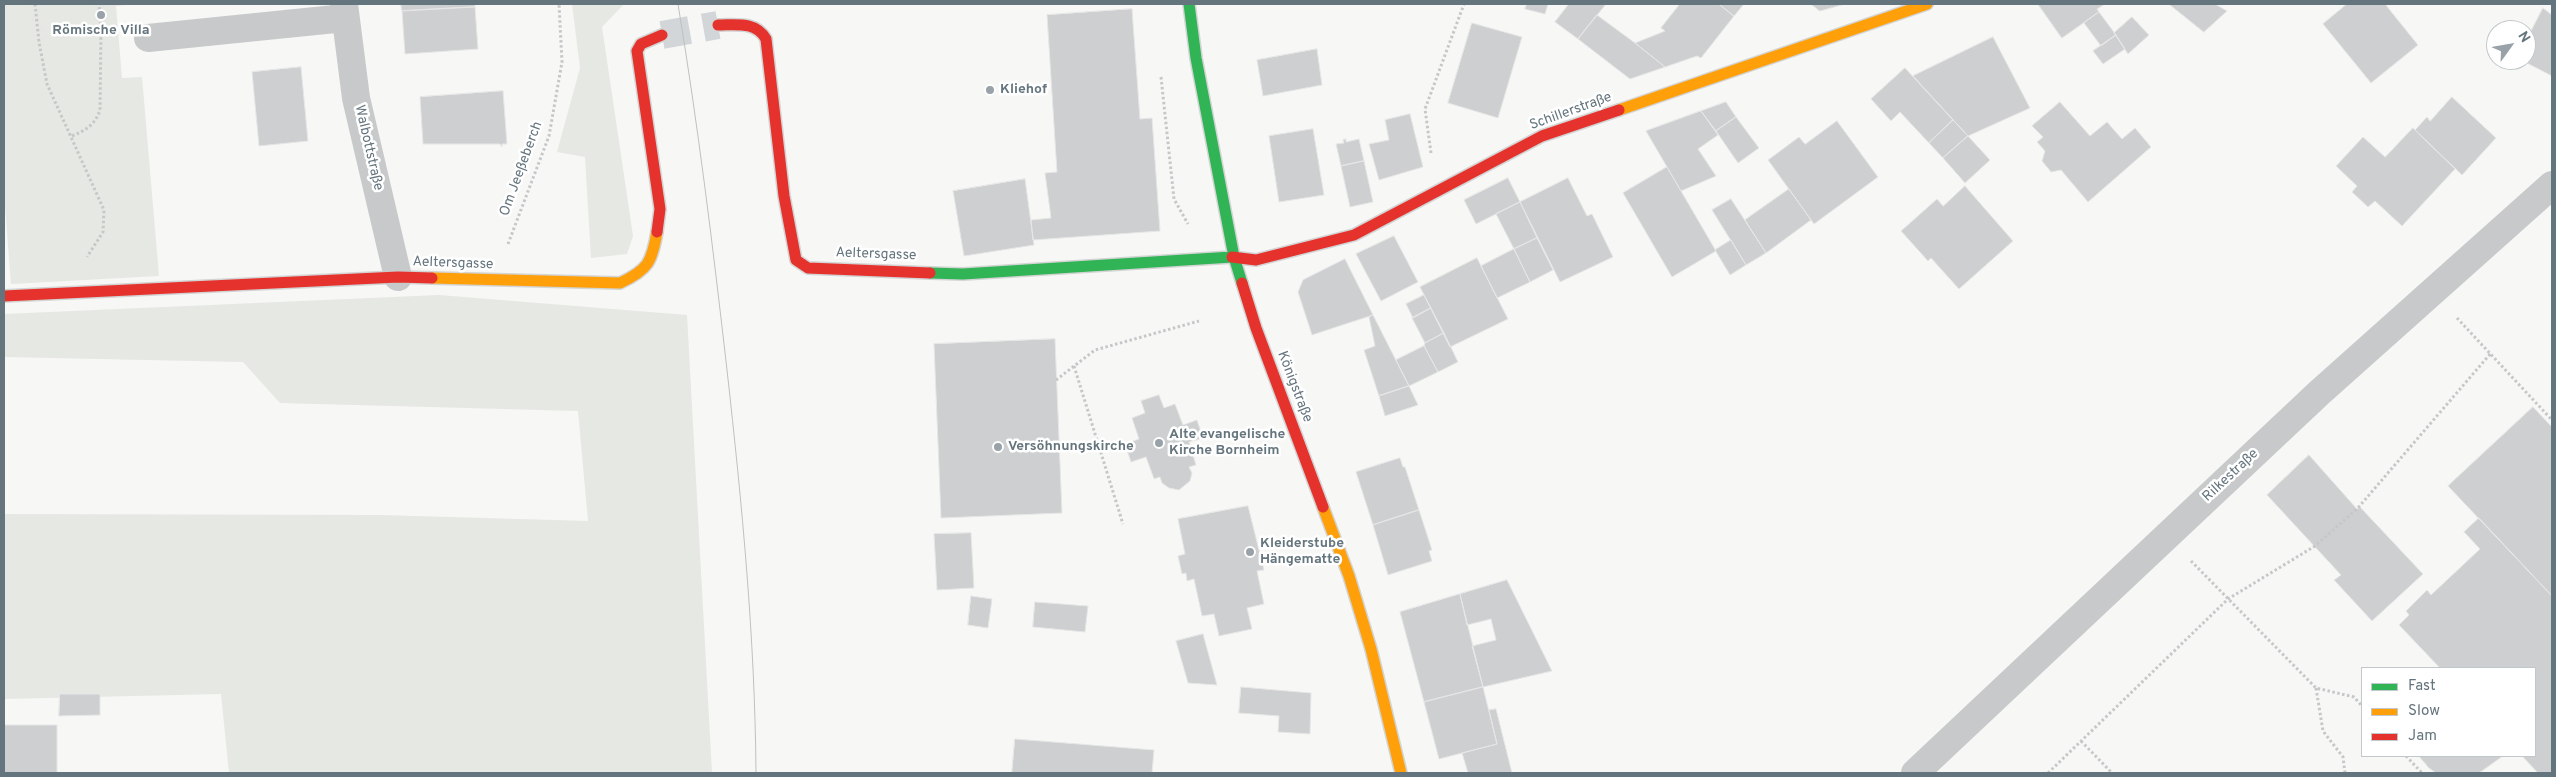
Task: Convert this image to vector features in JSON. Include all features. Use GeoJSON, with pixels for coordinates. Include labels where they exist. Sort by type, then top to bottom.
{"type":"FeatureCollection","features":[{"type":"Feature","properties":{"kind":"street","name":"Königstraße"},"geometry":{"type":"LineString","coordinates":[[1189,4],[1196,58],[1234,257],[1256,328],[1349,576],[1371,648],[1400,773]]}},
{"type":"Feature","properties":{"kind":"street","name":"Schillerstraße"},"geometry":{"type":"LineString","coordinates":[[1234,257],[1256,260],[1354,235],[1542,136],[1927,4]]}},
{"type":"Feature","properties":{"kind":"street","name":"Walbottstraße"},"geometry":{"type":"LineString","coordinates":[[148,38],[345,11],[356,98],[398,277]]}},
{"type":"Feature","properties":{"kind":"street","name":"Aeltersgasse"},"geometry":{"type":"LineString","coordinates":[[718,25],[757,26],[762,30],[766,39],[784,196],[796,260],[808,268],[963,274],[1234,257]]}},
{"type":"Feature","properties":{"kind":"street","name":"Aeltersgasse"},"geometry":{"type":"LineString","coordinates":[[4,296],[398,277],[620,283],[635,276],[649,264],[660,209],[637,51],[641,44],[662,35]]}},
{"type":"Feature","properties":{"kind":"street","name":"Rilkestraße"},"geometry":{"type":"LineString","coordinates":[[1916,773],[2320,393],[2552,185]]}},
{"type":"Feature","properties":{"kind":"path"},"geometry":{"type":"LineString","coordinates":[[35,4],[39,42],[47,84],[63,124],[72,136],[104,210],[103,232],[96,247]]}},
{"type":"Feature","properties":{"kind":"path"},"geometry":{"type":"LineString","coordinates":[[72,136],[89,128],[97,120],[100,110],[101,29],[99,4]]}},
{"type":"Feature","properties":{"kind":"path","name":"Om Jeeßeberch"},"geometry":{"type":"LineString","coordinates":[[497,280],[511,233],[549,136],[562,62],[559,4]]}},
{"type":"Feature","properties":{"kind":"path"},"geometry":{"type":"LineString","coordinates":[[1436,193],[1425,109],[1464,4]]}},
{"type":"Feature","properties":{"kind":"path"},"geometry":{"type":"LineString","coordinates":[[2433,293],[2552,420]]}},
{"type":"Feature","properties":{"kind":"path"},"geometry":{"type":"LineString","coordinates":[[1056,380],[1095,350],[1199,321]]}},
{"type":"Feature","properties":{"kind":"path"},"geometry":{"type":"LineString","coordinates":[[2048,773],[2228,599],[2315,546],[2357,509],[2491,353]]}},
{"type":"Feature","properties":{"kind":"path"},"geometry":{"type":"LineString","coordinates":[[1074,366],[1123,524]]}},
{"type":"Feature","properties":{"kind":"path"},"geometry":{"type":"LineString","coordinates":[[2194,564],[2316,688],[2354,697],[2361,705]]}},
{"type":"Feature","properties":{"kind":"path"},"geometry":{"type":"LineString","coordinates":[[2316,688],[2323,731],[2343,757],[2345,773]]}},
{"type":"Feature","properties":{"kind":"path"},"geometry":{"type":"LineString","coordinates":[[2081,741],[2112,773]]}},
{"type":"Feature","properties":{"kind":"path"},"geometry":{"type":"LineString","coordinates":[[2407,757],[2422,773]]}},
{"type":"Feature","properties":{"kind":"shaded area"},"geometry":{"type":"Polygon","coordinates":[[[4,4],[133,4],[116,6],[122,78],[142,77],[159,276],[11,284],[4,192],[4,4]]]}},
{"type":"Feature","properties":{"kind":"shaded area"},"geometry":{"type":"Polygon","coordinates":[[[572,4],[624,4],[602,27],[633,236],[627,254],[591,258],[585,157],[557,152],[580,68],[572,4]]]}},
{"type":"Feature","properties":{"kind":"shaded area"},"geometry":{"type":"Polygon","coordinates":[[[439,295],[687,315],[712,773],[229,773],[221,694],[4,699],[4,514],[380,515],[588,521],[578,411],[280,403],[243,362],[4,357],[4,314],[439,295]]]}},
{"type":"Feature","properties":{"kind":"building","name":"Römische Villa"},"geometry":{"type":"Polygon","coordinates":[[[32,4],[38,4],[41,31],[98,25],[96,4],[103,4],[106,32],[35,39],[32,4]]]}},
{"type":"Feature","properties":{"kind":"building"},"geometry":{"type":"Polygon","coordinates":[[[32,4],[103,4],[106,32],[35,39],[32,4]]]}},
{"type":"Feature","properties":{"kind":"building"},"geometry":{"type":"Polygon","coordinates":[[[38,4],[96,4],[98,25],[41,31],[38,4]]]}},
{"type":"Feature","properties":{"kind":"building"},"geometry":{"type":"Polygon","coordinates":[[[401,4],[475,4],[475,7],[402,11],[401,4]]]}},
{"type":"Feature","properties":{"kind":"building"},"geometry":{"type":"Polygon","coordinates":[[[1527,4],[1548,4],[1545,14],[1525,9],[1527,4]]]}},
{"type":"Feature","properties":{"kind":"building"},"geometry":{"type":"Polygon","coordinates":[[[1569,4],[1606,4],[1578,39],[1555,22],[1569,4]]]}},
{"type":"Feature","properties":{"kind":"building"},"geometry":{"type":"Polygon","coordinates":[[[1680,4],[1719,4],[1734,16],[1701,58],[1697,56],[1665,67],[1635,43],[1665,31],[1661,28],[1680,4]]]}},
{"type":"Feature","properties":{"kind":"building"},"geometry":{"type":"Polygon","coordinates":[[[1719,4],[1744,4],[1734,16],[1719,4]]]}},
{"type":"Feature","properties":{"kind":"building"},"geometry":{"type":"Polygon","coordinates":[[[1811,4],[1845,4],[1820,11],[1811,4]]]}},
{"type":"Feature","properties":{"kind":"building"},"geometry":{"type":"Polygon","coordinates":[[[2038,4],[2105,4],[2097,9],[2099,12],[2062,38],[2038,4]]]}},
{"type":"Feature","properties":{"kind":"building"},"geometry":{"type":"Polygon","coordinates":[[[2169,4],[2215,4],[2227,11],[2204,32],[2169,4]]]}},
{"type":"Feature","properties":{"kind":"building"},"geometry":{"type":"Polygon","coordinates":[[[2347,4],[2385,4],[2418,45],[2371,83],[2323,24],[2347,4]]]}},
{"type":"Feature","properties":{"kind":"building"},"geometry":{"type":"Polygon","coordinates":[[[475,7],[478,49],[405,54],[402,11],[475,7]]]}},
{"type":"Feature","properties":{"kind":"building"},"geometry":{"type":"Polygon","coordinates":[[[2543,8],[2552,15],[2552,76],[2536,68],[2536,22],[2543,8]]]}},
{"type":"Feature","properties":{"kind":"building"},"geometry":{"type":"Polygon","coordinates":[[[1132,9],[1140,119],[1152,118],[1160,231],[1033,240],[1031,220],[1051,218],[1045,173],[1057,172],[1047,15],[1132,9]]]}},
{"type":"Feature","properties":{"kind":"building"},"geometry":{"type":"Polygon","coordinates":[[[2099,12],[2116,35],[2101,46],[2084,23],[2099,12]]]}},
{"type":"Feature","properties":{"kind":"building"},"geometry":{"type":"Polygon","coordinates":[[[1597,15],[1665,67],[1630,79],[1578,39],[1597,15]]]}},
{"type":"Feature","properties":{"kind":"building"},"geometry":{"type":"Polygon","coordinates":[[[2132,17],[2149,35],[2128,54],[2114,33],[2132,17]]]}},
{"type":"Feature","properties":{"kind":"building"},"geometry":{"type":"Polygon","coordinates":[[[1472,23],[1522,37],[1498,118],[1448,103],[1472,23]]]}},
{"type":"Feature","properties":{"kind":"building"},"geometry":{"type":"Polygon","coordinates":[[[2116,35],[2125,49],[2103,64],[2093,51],[2116,35]]]}},
{"type":"Feature","properties":{"kind":"building"},"geometry":{"type":"Polygon","coordinates":[[[1993,37],[2030,108],[1968,136],[1913,76],[1993,37]]]}},
{"type":"Feature","properties":{"kind":"building"},"geometry":{"type":"Polygon","coordinates":[[[1317,49],[1322,85],[1263,96],[1257,60],[1317,49]]]}},
{"type":"Feature","properties":{"kind":"building"},"geometry":{"type":"Polygon","coordinates":[[[301,67],[308,141],[259,146],[252,72],[301,67]]]}},
{"type":"Feature","properties":{"kind":"building"},"geometry":{"type":"Polygon","coordinates":[[[1905,68],[1953,120],[1929,143],[1900,112],[1891,121],[1871,99],[1905,68]]]}},
{"type":"Feature","properties":{"kind":"building"},"geometry":{"type":"Polygon","coordinates":[[[503,91],[507,144],[502,144],[502,147],[500,144],[423,144],[420,97],[503,91]]]}},
{"type":"Feature","properties":{"kind":"building"},"geometry":{"type":"Polygon","coordinates":[[[2452,97],[2496,138],[2462,175],[2415,130],[2427,117],[2430,121],[2452,97]]]}},
{"type":"Feature","properties":{"kind":"building"},"geometry":{"type":"Polygon","coordinates":[[[1726,102],[1736,117],[1716,131],[1701,111],[1726,102]]]}},
{"type":"Feature","properties":{"kind":"building"},"geometry":{"type":"Polygon","coordinates":[[[2060,102],[2090,136],[2107,122],[2122,139],[2135,128],[2151,147],[2088,202],[2061,170],[2051,172],[2042,161],[2045,151],[2037,142],[2043,137],[2032,126],[2060,102]]]}},
{"type":"Feature","properties":{"kind":"building"},"geometry":{"type":"Polygon","coordinates":[[[1701,111],[1718,135],[1698,149],[1716,176],[1681,191],[1646,131],[1701,111]]]}},
{"type":"Feature","properties":{"kind":"building"},"geometry":{"type":"Polygon","coordinates":[[[1410,114],[1423,167],[1379,180],[1369,144],[1389,140],[1385,120],[1410,114]]]}},
{"type":"Feature","properties":{"kind":"building"},"geometry":{"type":"Polygon","coordinates":[[[1736,117],[1759,148],[1738,163],[1716,131],[1736,117]]]}},
{"type":"Feature","properties":{"kind":"building"},"geometry":{"type":"Polygon","coordinates":[[[1953,120],[1968,136],[1943,158],[1929,143],[1953,120]]]}},
{"type":"Feature","properties":{"kind":"building"},"geometry":{"type":"Polygon","coordinates":[[[1837,121],[1878,177],[1814,224],[1768,160],[1799,137],[1805,144],[1837,121]]]}},
{"type":"Feature","properties":{"kind":"building"},"geometry":{"type":"Polygon","coordinates":[[[2413,128],[2455,169],[2402,226],[2375,201],[2368,207],[2352,192],[2357,186],[2336,166],[2363,137],[2385,157],[2413,128]]]}},
{"type":"Feature","properties":{"kind":"building"},"geometry":{"type":"Polygon","coordinates":[[[1313,129],[1324,195],[1279,202],[1269,136],[1313,129]]]}},
{"type":"Feature","properties":{"kind":"building"},"geometry":{"type":"Polygon","coordinates":[[[1968,136],[1990,160],[1965,183],[1943,158],[1968,136]]]}},
{"type":"Feature","properties":{"kind":"building"},"geometry":{"type":"Polygon","coordinates":[[[1346,139],[1346,142],[1359,139],[1364,161],[1341,166],[1336,144],[1344,143],[1343,140],[1346,139]]]}},
{"type":"Feature","properties":{"kind":"building"},"geometry":{"type":"Polygon","coordinates":[[[1364,161],[1373,202],[1350,207],[1341,166],[1364,161]]]}},
{"type":"Feature","properties":{"kind":"building"},"geometry":{"type":"Polygon","coordinates":[[[1667,167],[1716,251],[1672,277],[1623,193],[1667,167]]]}},
{"type":"Feature","properties":{"kind":"building"},"geometry":{"type":"Polygon","coordinates":[[[1508,178],[1520,202],[1476,224],[1464,200],[1508,178]]]}},
{"type":"Feature","properties":{"kind":"building"},"geometry":{"type":"Polygon","coordinates":[[[1568,178],[1587,216],[1592,214],[1613,257],[1560,282],[1520,202],[1568,178]]]}},
{"type":"Feature","properties":{"kind":"building"},"geometry":{"type":"Polygon","coordinates":[[[1025,179],[1034,245],[964,256],[953,191],[1025,179]]]}},
{"type":"Feature","properties":{"kind":"building"},"geometry":{"type":"Polygon","coordinates":[[[1965,186],[2013,241],[1959,289],[1931,258],[1928,261],[1901,231],[1937,199],[1943,206],[1965,186]]]}},
{"type":"Feature","properties":{"kind":"building"},"geometry":{"type":"Polygon","coordinates":[[[1789,189],[1811,220],[1766,253],[1745,220],[1789,189]]]}},
{"type":"Feature","properties":{"kind":"building"},"geometry":{"type":"Polygon","coordinates":[[[1731,199],[1766,253],[1746,265],[1712,210],[1731,199]]]}},
{"type":"Feature","properties":{"kind":"building"},"geometry":{"type":"Polygon","coordinates":[[[1520,202],[1537,238],[1514,249],[1496,214],[1520,202]]]}},
{"type":"Feature","properties":{"kind":"building"},"geometry":{"type":"Polygon","coordinates":[[[1394,236],[1418,282],[1381,301],[1356,254],[1394,236]]]}},
{"type":"Feature","properties":{"kind":"building"},"geometry":{"type":"Polygon","coordinates":[[[1537,238],[1553,270],[1530,282],[1514,249],[1537,238]]]}},
{"type":"Feature","properties":{"kind":"building"},"geometry":{"type":"Polygon","coordinates":[[[1731,240],[1746,265],[1730,275],[1715,250],[1731,240]]]}},
{"type":"Feature","properties":{"kind":"building"},"geometry":{"type":"Polygon","coordinates":[[[1514,249],[1530,282],[1497,298],[1481,266],[1514,249]]]}},
{"type":"Feature","properties":{"kind":"building"},"geometry":{"type":"Polygon","coordinates":[[[1477,258],[1508,319],[1450,347],[1420,287],[1477,258]]]}},
{"type":"Feature","properties":{"kind":"building"},"geometry":{"type":"Polygon","coordinates":[[[1345,259],[1373,315],[1312,335],[1298,292],[1303,280],[1345,259]]]}},
{"type":"Feature","properties":{"kind":"building"},"geometry":{"type":"Polygon","coordinates":[[[1424,295],[1431,308],[1413,318],[1406,304],[1424,295]]]}},
{"type":"Feature","properties":{"kind":"building"},"geometry":{"type":"Polygon","coordinates":[[[1431,308],[1444,333],[1425,343],[1412,318],[1431,308]]]}},
{"type":"Feature","properties":{"kind":"building"},"geometry":{"type":"Polygon","coordinates":[[[1373,315],[1409,386],[1379,396],[1364,350],[1375,346],[1369,317],[1373,315]]]}},
{"type":"Feature","properties":{"kind":"building"},"geometry":{"type":"Polygon","coordinates":[[[1444,333],[1458,362],[1438,372],[1424,346],[1425,343],[1444,333]]]}},
{"type":"Feature","properties":{"kind":"building","name":"Versöhnungskirche"},"geometry":{"type":"Polygon","coordinates":[[[1055,339],[1062,513],[941,518],[934,344],[1055,339]]]}},
{"type":"Feature","properties":{"kind":"building"},"geometry":{"type":"Polygon","coordinates":[[[1424,346],[1438,372],[1409,386],[1396,360],[1424,346]]]}},
{"type":"Feature","properties":{"kind":"building"},"geometry":{"type":"Polygon","coordinates":[[[1409,386],[1418,405],[1385,416],[1379,396],[1409,386]]]}},
{"type":"Feature","properties":{"kind":"building","name":"Alte evangelische Kirche Bornheim"},"geometry":{"type":"Polygon","coordinates":[[[1159,395],[1164,408],[1175,404],[1183,425],[1197,420],[1203,438],[1189,442],[1196,465],[1189,467],[1192,473],[1190,481],[1179,490],[1169,488],[1162,483],[1160,477],[1154,479],[1146,457],[1131,462],[1125,444],[1139,439],[1132,418],[1145,413],[1141,401],[1159,395]]]}},
{"type":"Feature","properties":{"kind":"building"},"geometry":{"type":"Polygon","coordinates":[[[2533,407],[2552,427],[2552,596],[2448,486],[2533,407]]]}},
{"type":"Feature","properties":{"kind":"building"},"geometry":{"type":"Polygon","coordinates":[[[2309,455],[2357,509],[2360,507],[2423,574],[2372,621],[2334,580],[2341,575],[2267,495],[2309,455]]]}},
{"type":"Feature","properties":{"kind":"building"},"geometry":{"type":"Polygon","coordinates":[[[1400,458],[1403,467],[1405,467],[1419,510],[1373,525],[1356,472],[1400,458]]]}},
{"type":"Feature","properties":{"kind":"building"},"geometry":{"type":"Polygon","coordinates":[[[1248,506],[1264,570],[1257,571],[1264,604],[1247,608],[1252,629],[1219,636],[1214,614],[1202,616],[1194,579],[1187,581],[1186,573],[1182,574],[1178,556],[1185,554],[1178,519],[1248,506]]]}},
{"type":"Feature","properties":{"kind":"building"},"geometry":{"type":"Polygon","coordinates":[[[1419,510],[1432,550],[1429,551],[1432,561],[1388,575],[1373,525],[1419,510]]]}},
{"type":"Feature","properties":{"kind":"building"},"geometry":{"type":"Polygon","coordinates":[[[2479,518],[2552,596],[2552,773],[2538,773],[2523,757],[2536,757],[2536,667],[2439,667],[2399,625],[2409,615],[2406,611],[2427,590],[2431,595],[2480,549],[2464,532],[2479,518]]]}},
{"type":"Feature","properties":{"kind":"building"},"geometry":{"type":"Polygon","coordinates":[[[971,533],[974,588],[937,590],[934,534],[971,533]]]}},
{"type":"Feature","properties":{"kind":"building"},"geometry":{"type":"Polygon","coordinates":[[[1507,580],[1552,671],[1483,687],[1472,646],[1496,640],[1491,619],[1467,625],[1460,594],[1507,580]]]}},
{"type":"Feature","properties":{"kind":"building"},"geometry":{"type":"Polygon","coordinates":[[[1460,594],[1483,687],[1424,702],[1400,612],[1460,594]]]}},
{"type":"Feature","properties":{"kind":"building"},"geometry":{"type":"Polygon","coordinates":[[[971,596],[992,599],[988,628],[968,625],[971,596]]]}},
{"type":"Feature","properties":{"kind":"building"},"geometry":{"type":"Polygon","coordinates":[[[1035,602],[1088,606],[1085,632],[1033,627],[1035,602]]]}},
{"type":"Feature","properties":{"kind":"building"},"geometry":{"type":"Polygon","coordinates":[[[1203,634],[1217,685],[1188,683],[1176,641],[1203,634]]]}},
{"type":"Feature","properties":{"kind":"building"},"geometry":{"type":"Polygon","coordinates":[[[1241,687],[1311,693],[1310,734],[1278,732],[1279,716],[1239,713],[1241,687]]]}},
{"type":"Feature","properties":{"kind":"building"},"geometry":{"type":"Polygon","coordinates":[[[1483,687],[1497,744],[1439,759],[1424,702],[1483,687]]]}},
{"type":"Feature","properties":{"kind":"building"},"geometry":{"type":"Polygon","coordinates":[[[60,694],[100,694],[100,715],[59,716],[60,694]]]}},
{"type":"Feature","properties":{"kind":"building"},"geometry":{"type":"Polygon","coordinates":[[[1496,709],[1512,773],[1468,773],[1462,753],[1497,744],[1489,710],[1496,709]]]}},
{"type":"Feature","properties":{"kind":"building"},"geometry":{"type":"Polygon","coordinates":[[[4,725],[57,725],[57,773],[4,773],[4,725]]]}},
{"type":"Feature","properties":{"kind":"building"},"geometry":{"type":"Polygon","coordinates":[[[1015,739],[1154,750],[1152,773],[1012,773],[1015,739]]]}},
{"type":"Feature","properties":{"kind":"building"},"geometry":{"type":"Polygon","coordinates":[[[2420,757],[2502,757],[2479,773],[2436,773],[2420,757]]]}},
{"type":"Feature","properties":{"kind":"tunnel"},"geometry":{"type":"LineString","coordinates":[[662,35],[718,25]]}},
{"type":"Feature","properties":{"kind":"tram line"},"geometry":{"type":"LineString","coordinates":[[678,4],[711,232],[738,471],[750,621],[756,773]]}},
{"type":"Feature","properties":{"kind":"traffic: fast"},"geometry":{"type":"LineString","coordinates":[[1189,4],[1196,58],[1234,257],[1242,283]]}},
{"type":"Feature","properties":{"kind":"traffic: fast"},"geometry":{"type":"LineString","coordinates":[[930,273],[963,274],[1232,257]]}},
{"type":"Feature","properties":{"kind":"traffic: slow"},"geometry":{"type":"LineString","coordinates":[[1619,110],[1927,4]]}},
{"type":"Feature","properties":{"kind":"traffic: slow"},"geometry":{"type":"LineString","coordinates":[[432,278],[620,283],[637,274],[647,264],[653,251],[657,232]]}},
{"type":"Feature","properties":{"kind":"traffic: slow"},"geometry":{"type":"LineString","coordinates":[[1323,507],[1349,576],[1371,649],[1401,773]]}},
{"type":"Feature","properties":{"kind":"traffic: jam"},"geometry":{"type":"LineString","coordinates":[[718,25],[745,25],[757,29],[766,39],[784,196],[796,260],[808,268],[930,273]]}},
{"type":"Feature","properties":{"kind":"traffic: jam"},"geometry":{"type":"LineString","coordinates":[[657,232],[660,209],[637,51],[641,44],[662,35]]}},
{"type":"Feature","properties":{"kind":"traffic: jam"},"geometry":{"type":"LineString","coordinates":[[1232,257],[1256,260],[1354,235],[1542,136],[1619,110]]}},
{"type":"Feature","properties":{"kind":"traffic: jam"},"geometry":{"type":"LineString","coordinates":[[4,296],[398,277],[432,278]]}},
{"type":"Feature","properties":{"kind":"traffic: jam"},"geometry":{"type":"LineString","coordinates":[[1242,283],[1256,328],[1323,507]]}},
{"type":"Feature","properties":{"kind":"place","name":"Römische Villa"},"geometry":{"type":"Point","coordinates":[101,15]}},
{"type":"Feature","properties":{"kind":"place","name":"Kliehof"},"geometry":{"type":"Point","coordinates":[990,90]}},
{"type":"Feature","properties":{"kind":"place","name":"Alte evangelische Kirche Bornheim"},"geometry":{"type":"Point","coordinates":[1159,443]}},
{"type":"Feature","properties":{"kind":"place","name":"Versöhnungskirche"},"geometry":{"type":"Point","coordinates":[998,447]}},
{"type":"Feature","properties":{"kind":"place","name":"Kleiderstube Hängematte"},"geometry":{"type":"Point","coordinates":[1250,552]}}]}
